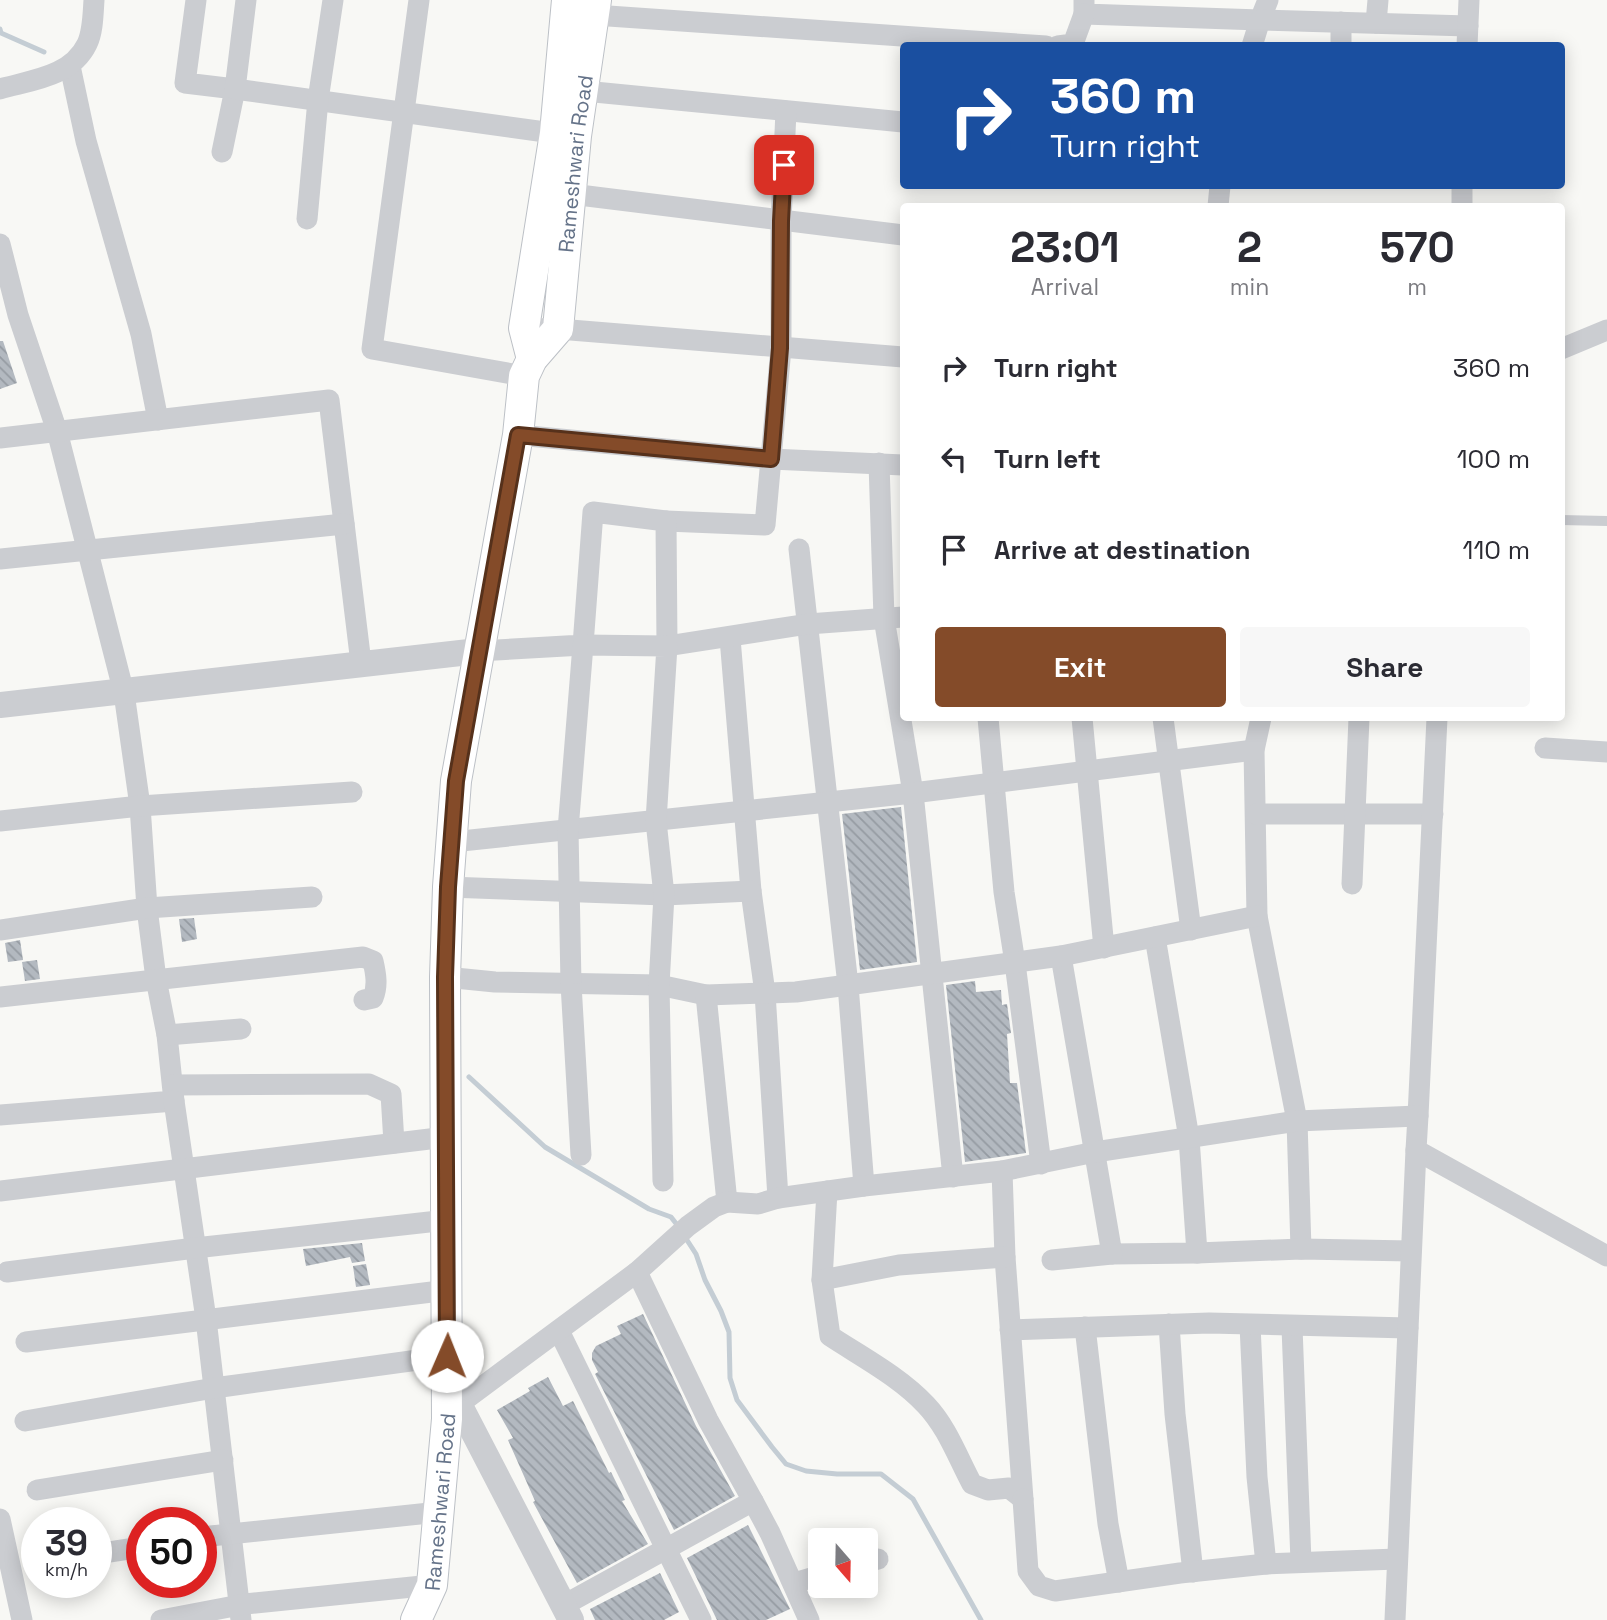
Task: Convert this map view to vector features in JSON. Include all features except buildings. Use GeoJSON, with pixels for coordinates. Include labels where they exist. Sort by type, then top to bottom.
{"type":"FeatureCollection","features":[{"type":"Feature","properties":{"kind":"main road"},"geometry":{"type":"LineString","coordinates":[[528,368],[524,328],[566,134],[567,0]]}},
{"type":"Feature","properties":{"kind":"main road","name":"Rameshwari Road"},"geometry":{"type":"LineString","coordinates":[[558,329],[571,194],[566,134],[584,91],[595,8]]}},
{"type":"Feature","properties":{"kind":"main road"},"geometry":{"type":"LineString","coordinates":[[528,368],[558,329]]}},
{"type":"Feature","properties":{"kind":"main road","name":"Rameshwari Road"},"geometry":{"type":"LineString","coordinates":[[416,1620],[432,1585],[447,1419],[453,1399],[447,1356],[445,977],[456,781],[528,368]]}},
{"type":"Feature","properties":{"kind":"street"},"geometry":{"type":"LineString","coordinates":[[0,89],[57,73],[71,66],[87,44],[94,0]]}},
{"type":"Feature","properties":{"kind":"street"},"geometry":{"type":"LineString","coordinates":[[196,0],[185,83],[566,134]]}},
{"type":"Feature","properties":{"kind":"street"},"geometry":{"type":"LineString","coordinates":[[222,152],[235,89],[246,0]]}},
{"type":"Feature","properties":{"kind":"street"},"geometry":{"type":"LineString","coordinates":[[307,219],[318,100],[333,0]]}},
{"type":"Feature","properties":{"kind":"street"},"geometry":{"type":"LineString","coordinates":[[419,0],[372,349],[528,368]]}},
{"type":"Feature","properties":{"kind":"street"},"geometry":{"type":"LineString","coordinates":[[1376,23],[1378,0]]}},
{"type":"Feature","properties":{"kind":"street"},"geometry":{"type":"LineString","coordinates":[[1074,42],[1084,7],[1264,10],[1341,22],[1376,23],[1468,36],[1469,0]]}},
{"type":"Feature","properties":{"kind":"street"},"geometry":{"type":"LineString","coordinates":[[595,8],[999,42]]}},
{"type":"Feature","properties":{"kind":"street"},"geometry":{"type":"LineString","coordinates":[[1253,42],[1264,10]]}},
{"type":"Feature","properties":{"kind":"street"},"geometry":{"type":"LineString","coordinates":[[1341,22],[1341,42]]}},
{"type":"Feature","properties":{"kind":"street"},"geometry":{"type":"LineString","coordinates":[[71,66],[86,141],[141,334],[159,420]]}},
{"type":"Feature","properties":{"kind":"street"},"geometry":{"type":"LineString","coordinates":[[584,91],[900,122]]}},
{"type":"Feature","properties":{"kind":"street"},"geometry":{"type":"LineString","coordinates":[[581,1154],[571,984],[568,830],[593,512],[666,521],[765,525],[780,348],[786,111]]}},
{"type":"Feature","properties":{"kind":"street"},"geometry":{"type":"LineString","coordinates":[[571,194],[900,235]]}},
{"type":"Feature","properties":{"kind":"street"},"geometry":{"type":"LineString","coordinates":[[0,244],[18,315],[57,432],[124,692],[140,806],[147,908],[206,1319],[240,1612]]}},
{"type":"Feature","properties":{"kind":"street"},"geometry":{"type":"LineString","coordinates":[[524,328],[900,357]]}},
{"type":"Feature","properties":{"kind":"street"},"geometry":{"type":"LineString","coordinates":[[1565,347],[1607,330]]}},
{"type":"Feature","properties":{"kind":"street"},"geometry":{"type":"LineString","coordinates":[[0,438],[329,400],[361,663]]}},
{"type":"Feature","properties":{"kind":"street"},"geometry":{"type":"LineString","coordinates":[[518,435],[771,459],[900,466]]}},
{"type":"Feature","properties":{"kind":"street"},"geometry":{"type":"LineString","coordinates":[[879,463],[900,679]]}},
{"type":"Feature","properties":{"kind":"street"},"geometry":{"type":"LineString","coordinates":[[663,1181],[659,985],[664,895],[656,821],[667,646],[666,521]]}},
{"type":"Feature","properties":{"kind":"street"},"geometry":{"type":"LineString","coordinates":[[0,558],[344,524]]}},
{"type":"Feature","properties":{"kind":"street"},"geometry":{"type":"LineString","coordinates":[[799,549],[848,985],[864,1185]]}},
{"type":"Feature","properties":{"kind":"street"},"geometry":{"type":"LineString","coordinates":[[0,705],[478,651],[583,645],[667,646],[808,624],[893,617]]}},
{"type":"Feature","properties":{"kind":"street"},"geometry":{"type":"LineString","coordinates":[[730,638],[751,891],[765,993],[778,1198]]}},
{"type":"Feature","properties":{"kind":"street"},"geometry":{"type":"LineString","coordinates":[[905,721],[953,1177]]}},
{"type":"Feature","properties":{"kind":"street"},"geometry":{"type":"LineString","coordinates":[[988,721],[1004,892],[1041,1164]]}},
{"type":"Feature","properties":{"kind":"street"},"geometry":{"type":"LineString","coordinates":[[1082,721],[1104,948]]}},
{"type":"Feature","properties":{"kind":"street"},"geometry":{"type":"LineString","coordinates":[[1163,721],[1191,930]]}},
{"type":"Feature","properties":{"kind":"street"},"geometry":{"type":"LineString","coordinates":[[1260,721],[1254,750],[1257,916],[1297,1121],[1301,1249]]}},
{"type":"Feature","properties":{"kind":"street"},"geometry":{"type":"LineString","coordinates":[[1352,884],[1359,721]]}},
{"type":"Feature","properties":{"kind":"street"},"geometry":{"type":"LineString","coordinates":[[1395,1620],[1437,721]]}},
{"type":"Feature","properties":{"kind":"street"},"geometry":{"type":"LineString","coordinates":[[1545,748],[1607,752]]}},
{"type":"Feature","properties":{"kind":"street"},"geometry":{"type":"LineString","coordinates":[[452,842],[827,803],[1254,750]]}},
{"type":"Feature","properties":{"kind":"street"},"geometry":{"type":"LineString","coordinates":[[0,821],[140,806],[352,792]]}},
{"type":"Feature","properties":{"kind":"street"},"geometry":{"type":"LineString","coordinates":[[1256,814],[1433,814]]}},
{"type":"Feature","properties":{"kind":"street"},"geometry":{"type":"LineString","coordinates":[[448,887],[664,895],[751,891]]}},
{"type":"Feature","properties":{"kind":"street"},"geometry":{"type":"LineString","coordinates":[[0,930],[147,908],[312,897]]}},
{"type":"Feature","properties":{"kind":"street"},"geometry":{"type":"LineString","coordinates":[[445,977],[495,982],[659,985],[706,995],[796,992],[1061,956],[1257,916]]}},
{"type":"Feature","properties":{"kind":"street"},"geometry":{"type":"LineString","coordinates":[[1155,937],[1189,1138],[1197,1253]]}},
{"type":"Feature","properties":{"kind":"street"},"geometry":{"type":"LineString","coordinates":[[1061,956],[1112,1254]]}},
{"type":"Feature","properties":{"kind":"street"},"geometry":{"type":"LineString","coordinates":[[0,997],[363,957],[373,961],[376,983],[373,998],[365,1000]]}},
{"type":"Feature","properties":{"kind":"street"},"geometry":{"type":"LineString","coordinates":[[706,995],[727,1202]]}},
{"type":"Feature","properties":{"kind":"street"},"geometry":{"type":"LineString","coordinates":[[167,1035],[241,1029]]}},
{"type":"Feature","properties":{"kind":"street"},"geometry":{"type":"LineString","coordinates":[[0,1115],[173,1093],[369,1084],[391,1094],[394,1143]]}},
{"type":"Feature","properties":{"kind":"street"},"geometry":{"type":"LineString","coordinates":[[753,1501],[666,1548],[567,1614],[453,1399],[559,1331],[637,1272],[714,1207],[727,1202],[758,1204],[778,1198],[864,1185],[1002,1171],[1095,1152],[1297,1121],[1418,1116]]}},
{"type":"Feature","properties":{"kind":"street"},"geometry":{"type":"LineString","coordinates":[[0,1191],[446,1137]]}},
{"type":"Feature","properties":{"kind":"street"},"geometry":{"type":"LineString","coordinates":[[1416,1150],[1607,1256]]}},
{"type":"Feature","properties":{"kind":"street"},"geometry":{"type":"LineString","coordinates":[[1002,1171],[1005,1257],[1028,1571],[1039,1586],[1055,1591],[1266,1564],[1397,1559]]}},
{"type":"Feature","properties":{"kind":"street"},"geometry":{"type":"LineString","coordinates":[[827,1191],[822,1280],[830,1336],[898,1381],[927,1406],[950,1441],[972,1485],[988,1490],[1009,1488],[1023,1499]]}},
{"type":"Feature","properties":{"kind":"street"},"geometry":{"type":"LineString","coordinates":[[7,1272],[447,1220]]}},
{"type":"Feature","properties":{"kind":"street"},"geometry":{"type":"LineString","coordinates":[[1052,1260],[1112,1254],[1301,1249],[1411,1251]]}},
{"type":"Feature","properties":{"kind":"street"},"geometry":{"type":"LineString","coordinates":[[822,1280],[899,1265],[1005,1257]]}},
{"type":"Feature","properties":{"kind":"street"},"geometry":{"type":"LineString","coordinates":[[637,1272],[708,1420],[794,1583],[809,1620]]}},
{"type":"Feature","properties":{"kind":"street"},"geometry":{"type":"LineString","coordinates":[[26,1342],[448,1290]]}},
{"type":"Feature","properties":{"kind":"street"},"geometry":{"type":"LineString","coordinates":[[1010,1330],[1209,1323],[1408,1328]]}},
{"type":"Feature","properties":{"kind":"street"},"geometry":{"type":"LineString","coordinates":[[1169,1324],[1175,1414],[1194,1572]]}},
{"type":"Feature","properties":{"kind":"street"},"geometry":{"type":"LineString","coordinates":[[1250,1325],[1257,1477],[1266,1564]]}},
{"type":"Feature","properties":{"kind":"street"},"geometry":{"type":"LineString","coordinates":[[1085,1327],[1108,1524],[1119,1582]]}},
{"type":"Feature","properties":{"kind":"street"},"geometry":{"type":"LineString","coordinates":[[1292,1327],[1301,1562]]}},
{"type":"Feature","properties":{"kind":"street"},"geometry":{"type":"LineString","coordinates":[[559,1331],[701,1620]]}},
{"type":"Feature","properties":{"kind":"street"},"geometry":{"type":"LineString","coordinates":[[25,1422],[214,1388],[447,1356]]}},
{"type":"Feature","properties":{"kind":"street"},"geometry":{"type":"LineString","coordinates":[[37,1490],[223,1460]]}},
{"type":"Feature","properties":{"kind":"street"},"geometry":{"type":"LineString","coordinates":[[217,1534],[439,1513]]}},
{"type":"Feature","properties":{"kind":"street"},"geometry":{"type":"LineString","coordinates":[[0,1519],[22,1620]]}},
{"type":"Feature","properties":{"kind":"street"},"geometry":{"type":"LineString","coordinates":[[794,1583],[808,1579]]}},
{"type":"Feature","properties":{"kind":"street"},"geometry":{"type":"LineString","coordinates":[[161,1620],[240,1612],[432,1585]]}},
{"type":"Feature","properties":{"kind":"lane"},"geometry":{"type":"LineString","coordinates":[[1565,520],[1607,521]]}},
{"type":"Feature","properties":{"kind":"waterway"},"geometry":{"type":"LineString","coordinates":[[0,29],[1,33],[44,52]]}},
{"type":"Feature","properties":{"kind":"waterway"},"geometry":{"type":"LineString","coordinates":[[469,1077],[545,1147],[649,1209],[671,1217],[678,1226]]}},
{"type":"Feature","properties":{"kind":"waterway"},"geometry":{"type":"LineString","coordinates":[[685,1237],[696,1254],[729,1332],[730,1378],[737,1400],[772,1447],[786,1464],[806,1471],[881,1474],[913,1499],[981,1620]]}},
{"type":"Feature","properties":{"kind":"route"},"geometry":{"type":"LineString","coordinates":[[447,1356],[445,977],[456,781],[518,435],[771,459],[780,348],[784,165]]}}]}
